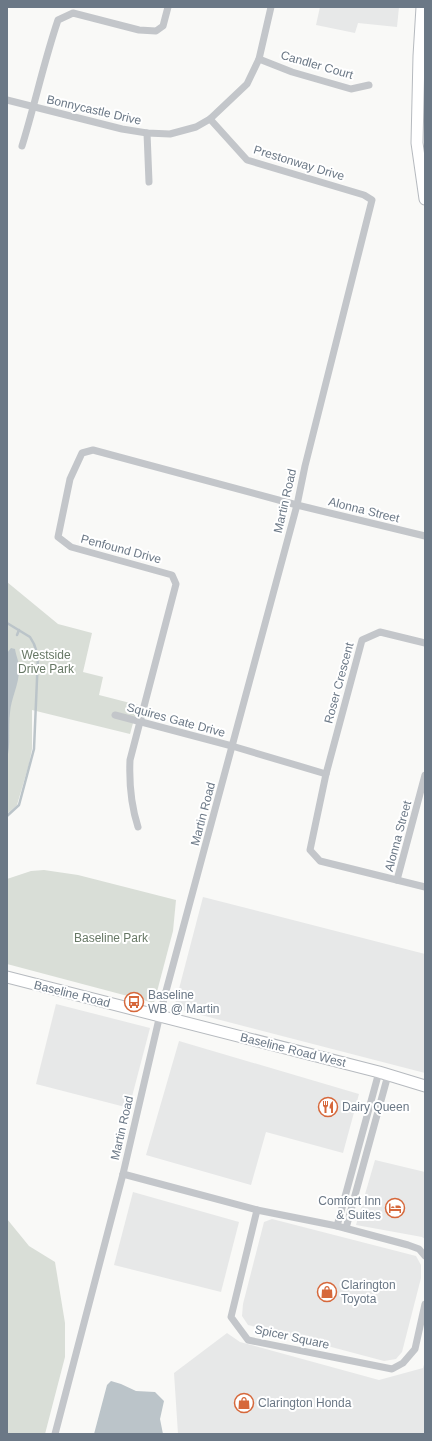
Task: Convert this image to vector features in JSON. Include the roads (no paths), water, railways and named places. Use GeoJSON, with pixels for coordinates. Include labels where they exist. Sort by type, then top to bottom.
{"type":"FeatureCollection","features":[{"type":"Feature","properties":{"kind":"street"},"geometry":{"type":"LineString","coordinates":[[22,146],[34,107],[51,40],[58,20],[73,13],[139,30],[156,31],[163,26],[168,7]]}},
{"type":"Feature","properties":{"kind":"street","name":"Bonnycastle Drive"},"geometry":{"type":"LineString","coordinates":[[7,100],[122,129],[147,133],[170,134],[196,127],[210,119],[247,84],[259,59],[271,7]]}},
{"type":"Feature","properties":{"kind":"street"},"geometry":{"type":"LineString","coordinates":[[422,7],[417,143],[425,199]]}},
{"type":"Feature","properties":{"kind":"street","name":"Candler Court"},"geometry":{"type":"LineString","coordinates":[[259,59],[292,72],[351,89],[369,84]]}},
{"type":"Feature","properties":{"kind":"street","name":"Prestonway Drive"},"geometry":{"type":"LineString","coordinates":[[210,119],[247,160],[364,194],[372,200]]}},
{"type":"Feature","properties":{"kind":"street"},"geometry":{"type":"LineString","coordinates":[[147,133],[149,182]]}},
{"type":"Feature","properties":{"kind":"street","name":"Martin Road"},"geometry":{"type":"LineString","coordinates":[[54,1434],[123,1174],[160,1016],[297,504],[372,200]]}},
{"type":"Feature","properties":{"kind":"street","name":"Penfound Drive"},"geometry":{"type":"LineString","coordinates":[[139,722],[176,584],[172,575],[71,547],[58,537],[70,479],[82,453],[93,450],[297,504]]}},
{"type":"Feature","properties":{"kind":"street","name":"Alonna Street"},"geometry":{"type":"LineString","coordinates":[[297,504],[425,536]]}},
{"type":"Feature","properties":{"kind":"street","name":"Roser Crescent"},"geometry":{"type":"LineString","coordinates":[[425,643],[380,632],[362,640],[326,774],[310,850],[320,861],[425,887]]}},
{"type":"Feature","properties":{"kind":"street","name":"Squires Gate Drive"},"geometry":{"type":"LineString","coordinates":[[115,715],[232,746]]}},
{"type":"Feature","properties":{"kind":"street"},"geometry":{"type":"LineString","coordinates":[[138,827],[133,809],[129,781],[130,760],[139,722]]}},
{"type":"Feature","properties":{"kind":"street"},"geometry":{"type":"LineString","coordinates":[[232,746],[326,774]]}},
{"type":"Feature","properties":{"kind":"street","name":"Alonna Street"},"geometry":{"type":"LineString","coordinates":[[397,880],[425,775]]}},
{"type":"Feature","properties":{"kind":"street","name":"Baseline Road"},"geometry":{"type":"LineString","coordinates":[[7,977],[160,1016]]}},
{"type":"Feature","properties":{"kind":"street","name":"Baseline Road West"},"geometry":{"type":"LineString","coordinates":[[160,1016],[384,1073],[425,1086]]}},
{"type":"Feature","properties":{"kind":"street"},"geometry":{"type":"LineString","coordinates":[[337,1226],[384,1073]]}},
{"type":"Feature","properties":{"kind":"street"},"geometry":{"type":"LineString","coordinates":[[346,1228],[384,1073]]}},
{"type":"Feature","properties":{"kind":"street"},"geometry":{"type":"LineString","coordinates":[[123,1174],[257,1210],[346,1228],[408,1244],[419,1249],[425,1256]]}},
{"type":"Feature","properties":{"kind":"street","name":"Spicer Square"},"geometry":{"type":"LineString","coordinates":[[257,1210],[231,1317],[248,1340],[392,1369],[403,1363],[415,1349],[425,1304]]}},
{"type":"Feature","properties":{"kind":"waterway"},"geometry":{"type":"LineString","coordinates":[[7,623],[30,637],[38,656],[34,749],[19,805],[7,816]]}},
{"type":"Feature","properties":{"kind":"waterway"},"geometry":{"type":"LineString","coordinates":[[17,635],[19,630]]}},
{"type":"Feature","properties":{"kind":"place","name":"Baseline WB @ Martin"},"geometry":{"type":"Point","coordinates":[134,1002]}},
{"type":"Feature","properties":{"kind":"place","name":"Dairy Queen"},"geometry":{"type":"Point","coordinates":[328,1107]}},
{"type":"Feature","properties":{"kind":"place","name":"Comfort Inn & Suites"},"geometry":{"type":"Point","coordinates":[395,1208]}},
{"type":"Feature","properties":{"kind":"place","name":"Clarington Toyota"},"geometry":{"type":"Point","coordinates":[327,1292]}},
{"type":"Feature","properties":{"kind":"place","name":"Clarington Honda"},"geometry":{"type":"Point","coordinates":[244,1403]}},
{"type":"Feature","properties":{"kind":"park label","name":"Westside Drive Park"},"geometry":{"type":"Point","coordinates":[46,662]}},
{"type":"Feature","properties":{"kind":"park label","name":"Baseline Park"},"geometry":{"type":"Point","coordinates":[111,938]}}]}
